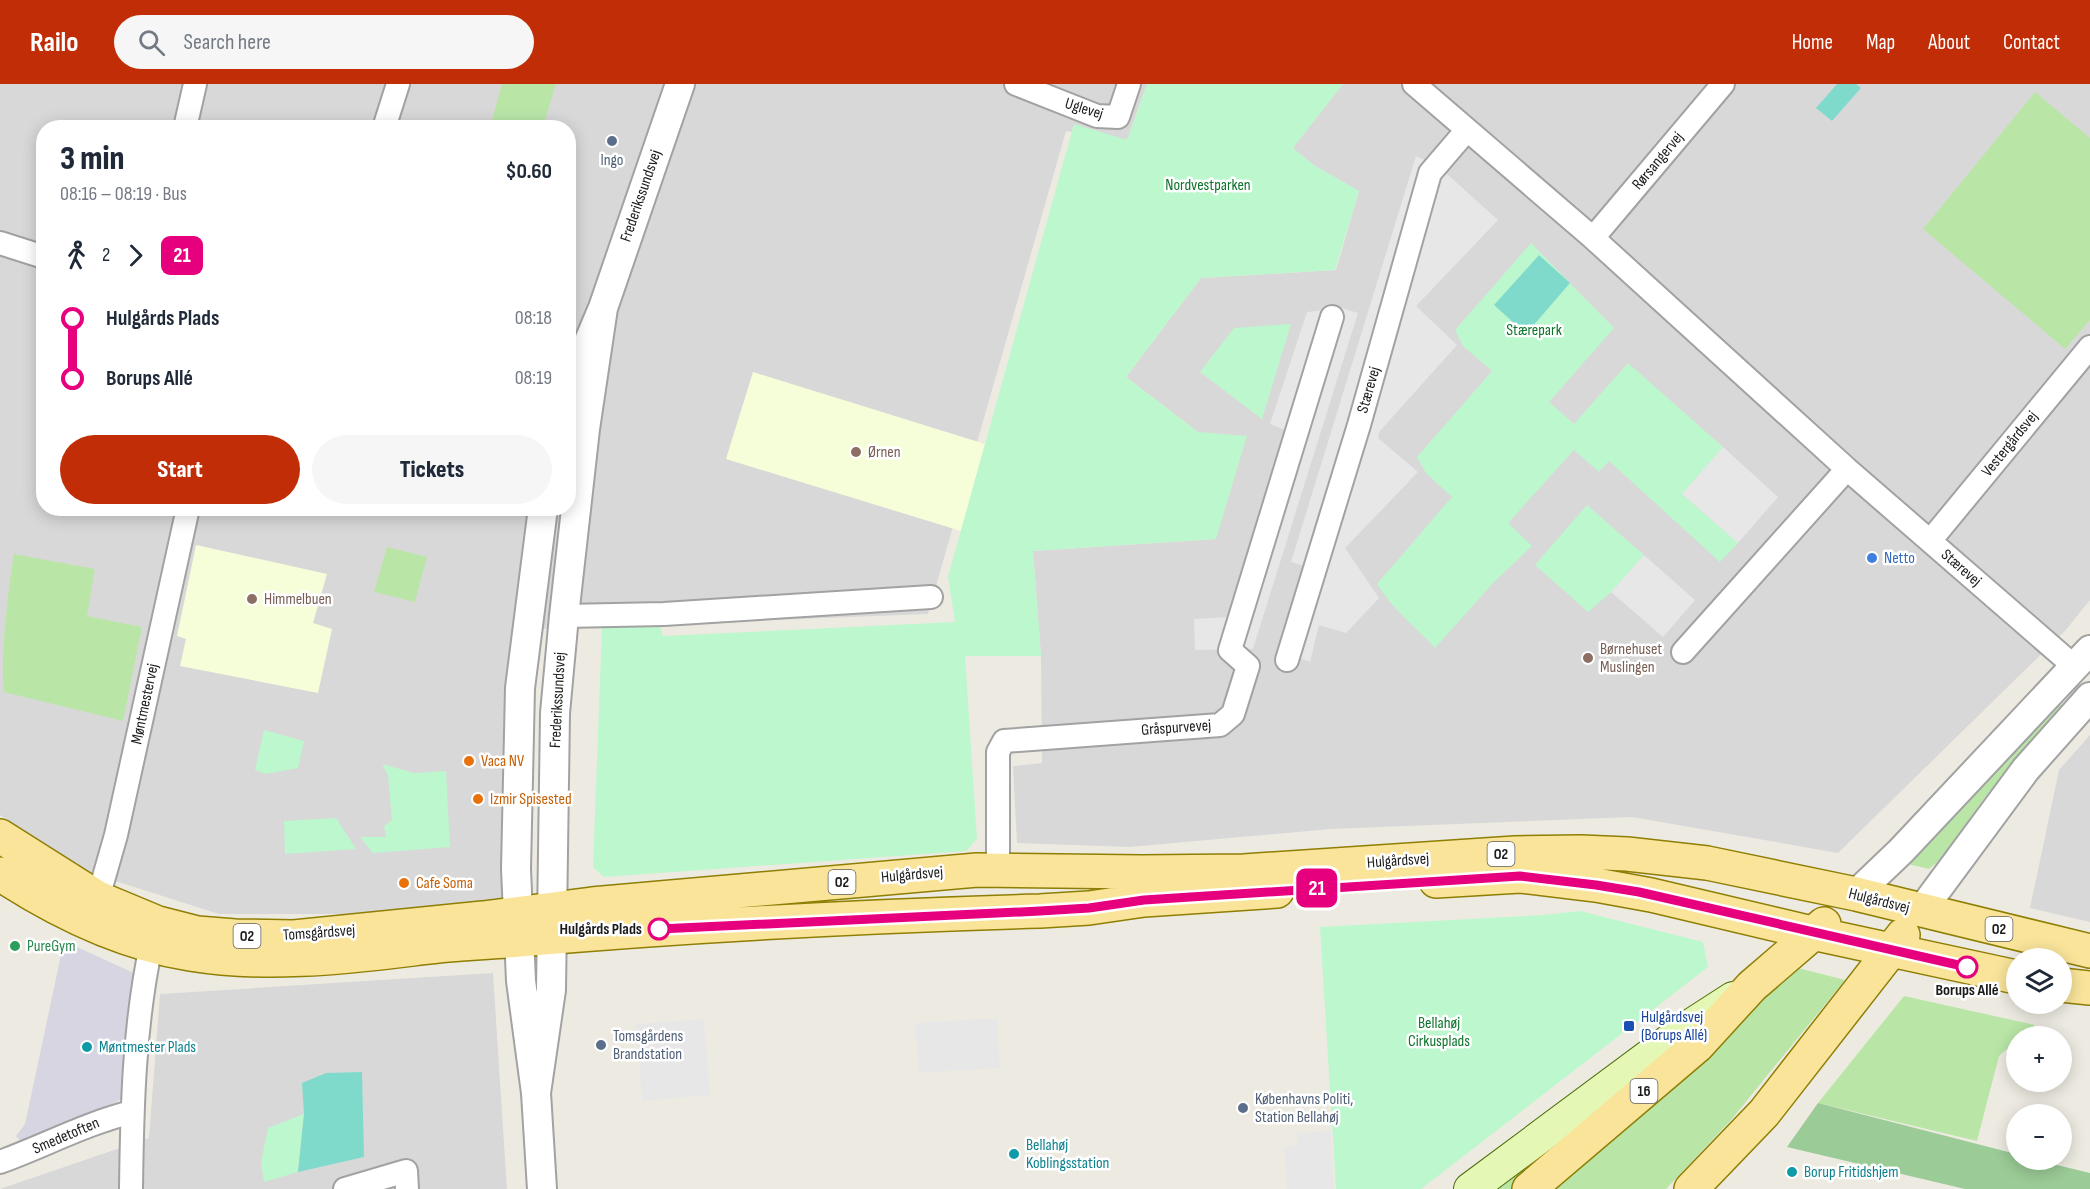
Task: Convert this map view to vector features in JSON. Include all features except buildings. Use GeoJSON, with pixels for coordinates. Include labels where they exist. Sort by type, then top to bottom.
{"type":"FeatureCollection","features":[{"type":"Feature","properties":{"kind":"main road","name":"Tomsgårdsvej"},"geometry":{"type":"LineString","coordinates":[[0,836],[98,898],[158,923],[197,933],[294,937],[536,922]]}},
{"type":"Feature","properties":{"kind":"main road","name":"Hulgårdsvej"},"geometry":{"type":"LineString","coordinates":[[536,922],[600,903],[976,870],[1245,871],[1515,853],[1627,854],[1707,863],[1848,902],[1906,930],[2006,973]]}},
{"type":"Feature","properties":{"kind":"main road"},"geometry":{"type":"LineString","coordinates":[[1562,880],[1620,872],[1684,879],[1810,907],[1848,902]]}},
{"type":"Feature","properties":{"kind":"main road","name":"Tomsgårdsvej"},"geometry":{"type":"LineString","coordinates":[[0,874],[22,889],[100,928],[151,946],[191,954],[232,958],[293,959],[374,955],[536,922]]}},
{"type":"Feature","properties":{"kind":"main road","name":"Hulgårdsvej"},"geometry":{"type":"LineString","coordinates":[[536,922],[709,926],[1050,911],[1144,900],[1520,876],[1562,880],[1645,894],[1812,933],[1906,930],[2090,951]]}},
{"type":"Feature","properties":{"kind":"main road","name":"16"},"geometry":{"type":"LineString","coordinates":[[1529,1189],[1697,1046],[1752,986],[1848,902]]}},
{"type":"Feature","properties":{"kind":"main road"},"geometry":{"type":"LineString","coordinates":[[1691,1189],[1764,1113],[1906,930],[2006,952]]}},
{"type":"Feature","properties":{"kind":"main road"},"geometry":{"type":"LineString","coordinates":[[2072,965],[2090,968]]}},
{"type":"Feature","properties":{"kind":"main road"},"geometry":{"type":"LineString","coordinates":[[1470,1189],[1685,1029],[1752,986]]}},
{"type":"Feature","properties":{"kind":"main road"},"geometry":{"type":"LineString","coordinates":[[2072,986],[2090,988]]}},
{"type":"Feature","properties":{"kind":"main road"},"geometry":{"type":"LineString","coordinates":[[1706,1189],[1742,1136]]}},
{"type":"Feature","properties":{"kind":"street"},"geometry":{"type":"LineString","coordinates":[[187,120],[195,84]]}},
{"type":"Feature","properties":{"kind":"street"},"geometry":{"type":"LineString","coordinates":[[387,120],[398,84]]}},
{"type":"Feature","properties":{"kind":"street","name":"Frederikssundsvej"},"geometry":{"type":"LineString","coordinates":[[576,373],[603,308],[680,84]]}},
{"type":"Feature","properties":{"kind":"street","name":"Uglevej"},"geometry":{"type":"LineString","coordinates":[[1016,84],[1097,116],[1118,117],[1129,84]]}},
{"type":"Feature","properties":{"kind":"street","name":"Stærevej"},"geometry":{"type":"LineString","coordinates":[[1414,84],[1593,238],[1847,469],[1930,541],[2082,658]]}},
{"type":"Feature","properties":{"kind":"street","name":"Rørsangervej"},"geometry":{"type":"LineString","coordinates":[[1593,238],[1723,84]]}},
{"type":"Feature","properties":{"kind":"street","name":"Stærevej"},"geometry":{"type":"LineString","coordinates":[[1287,660],[1359,425],[1430,173],[1466,131]]}},
{"type":"Feature","properties":{"kind":"street"},"geometry":{"type":"LineString","coordinates":[[0,243],[36,254]]}},
{"type":"Feature","properties":{"kind":"street","name":"Frederikssundsvej"},"geometry":{"type":"LineString","coordinates":[[577,427],[603,308]]}},
{"type":"Feature","properties":{"kind":"street","name":"Gråspurvevej"},"geometry":{"type":"LineString","coordinates":[[998,870],[998,752],[1004,741],[1220,725],[1233,714],[1248,666],[1230,650],[1332,317]]}},
{"type":"Feature","properties":{"kind":"street","name":"Vestergårdsvej"},"geometry":{"type":"LineString","coordinates":[[1930,541],[2090,347]]}},
{"type":"Feature","properties":{"kind":"street"},"geometry":{"type":"LineString","coordinates":[[1683,652],[1847,469]]}},
{"type":"Feature","properties":{"kind":"street","name":"Møntmestervej"},"geometry":{"type":"LineString","coordinates":[[98,898],[116,835],[186,516]]}},
{"type":"Feature","properties":{"kind":"street","name":"Frederikssundsvej"},"geometry":{"type":"LineString","coordinates":[[542,516],[524,640],[518,727],[536,922],[551,990],[537,1093],[542,1189]]}},
{"type":"Feature","properties":{"kind":"street","name":"Frederikssundsvej"},"geometry":{"type":"LineString","coordinates":[[536,922],[571,516]]}},
{"type":"Feature","properties":{"kind":"street"},"geometry":{"type":"LineString","coordinates":[[564,616],[664,614],[931,597]]}},
{"type":"Feature","properties":{"kind":"street"},"geometry":{"type":"LineString","coordinates":[[1848,902],[1910,842],[2082,658]]}},
{"type":"Feature","properties":{"kind":"street"},"geometry":{"type":"LineString","coordinates":[[1906,930],[2026,769],[2090,697]]}},
{"type":"Feature","properties":{"kind":"street"},"geometry":{"type":"LineString","coordinates":[[131,1189],[132,1112],[144,976],[151,946]]}},
{"type":"Feature","properties":{"kind":"street","name":"Smedetoften"},"geometry":{"type":"LineString","coordinates":[[0,1162],[45,1146],[105,1119],[132,1112]]}},
{"type":"Feature","properties":{"kind":"street"},"geometry":{"type":"LineString","coordinates":[[345,1189],[406,1171],[407,1189]]}},
{"type":"Feature","properties":{"kind":"shaded area"},"geometry":{"type":"Polygon","coordinates":[[[0,84],[1147,84],[1127,140],[1066,131],[928,614],[512,630],[501,900],[345,914],[219,914],[87,872],[0,815],[0,84]]]}},
{"type":"Feature","properties":{"kind":"shaded area"},"geometry":{"type":"Polygon","coordinates":[[[1343,84],[2090,84],[2090,600],[2065,631],[1838,853],[1632,817],[1331,829],[1129,847],[1017,843],[1013,766],[1042,763],[1041,656],[1033,551],[1216,539],[1198,432],[1126,377],[1201,278],[1336,270],[1359,191],[1315,166],[1292,148],[1343,84]]]}},
{"type":"Feature","properties":{"kind":"shaded area"},"geometry":{"type":"Polygon","coordinates":[[[1837,84],[1856,84],[1861,88],[1832,121],[1816,108],[1837,84]]]}},
{"type":"Feature","properties":{"kind":"shaded area"},"geometry":{"type":"Polygon","coordinates":[[[1416,156],[1438,166],[1498,220],[1416,306],[1457,345],[1380,431],[1378,438],[1418,472],[1345,548],[1379,598],[1346,633],[1319,625],[1310,662],[1278,650],[1305,566],[1291,562],[1416,156]]]}},
{"type":"Feature","properties":{"kind":"shaded area"},"geometry":{"type":"Polygon","coordinates":[[[1539,255],[1570,283],[1526,334],[1494,305],[1539,255]]]}},
{"type":"Feature","properties":{"kind":"shaded area"},"geometry":{"type":"Polygon","coordinates":[[[1342,308],[1358,313],[1253,649],[1195,650],[1194,619],[1228,617],[1285,430],[1270,424],[1307,312],[1342,308]]]}},
{"type":"Feature","properties":{"kind":"shaded area","name":"Ørnen"},"geometry":{"type":"Polygon","coordinates":[[[753,372],[985,444],[961,531],[726,459],[753,372]]]}},
{"type":"Feature","properties":{"kind":"shaded area"},"geometry":{"type":"Polygon","coordinates":[[[1723,447],[1778,497],[1738,543],[1682,494],[1723,447]]]}},
{"type":"Feature","properties":{"kind":"shaded area","name":"Himmelbuen"},"geometry":{"type":"Polygon","coordinates":[[[196,545],[327,574],[313,623],[332,629],[318,693],[180,666],[186,639],[177,636],[196,545]]]}},
{"type":"Feature","properties":{"kind":"shaded area"},"geometry":{"type":"Polygon","coordinates":[[[1644,555],[1695,600],[1663,637],[1611,592],[1644,555]]]}},
{"type":"Feature","properties":{"kind":"shaded area"},"geometry":{"type":"Polygon","coordinates":[[[2090,735],[2090,922],[2030,908],[2059,770],[2090,735]]]}},
{"type":"Feature","properties":{"kind":"shaded area","name":"Møntmester Plads"},"geometry":{"type":"Polygon","coordinates":[[[64,941],[136,974],[124,1098],[24,1146],[16,1136],[25,1124],[64,941]]]}},
{"type":"Feature","properties":{"kind":"shaded area"},"geometry":{"type":"Polygon","coordinates":[[[493,973],[507,1189],[0,1189],[149,1138],[160,994],[493,973]]]}},
{"type":"Feature","properties":{"kind":"shaded area"},"geometry":{"type":"Polygon","coordinates":[[[997,1018],[1000,1068],[919,1073],[915,1023],[997,1018]]]}},
{"type":"Feature","properties":{"kind":"shaded area"},"geometry":{"type":"Polygon","coordinates":[[[704,1019],[710,1095],[642,1101],[636,1024],[704,1019]]]}},
{"type":"Feature","properties":{"kind":"shaded area"},"geometry":{"type":"Polygon","coordinates":[[[362,1072],[364,1157],[298,1172],[304,1114],[302,1083],[326,1073],[362,1072]]]}},
{"type":"Feature","properties":{"kind":"shaded area"},"geometry":{"type":"Polygon","coordinates":[[[1331,1131],[1334,1189],[1287,1189],[1284,1148],[1297,1145],[1297,1133],[1331,1131]]]}},
{"type":"Feature","properties":{"kind":"green space"},"geometry":{"type":"Polygon","coordinates":[[[502,84],[556,84],[545,120],[492,120],[502,84]]]}},
{"type":"Feature","properties":{"kind":"green space","name":"Nordvestparken"},"geometry":{"type":"Polygon","coordinates":[[[1147,84],[1343,84],[1293,148],[1315,166],[1359,191],[1335,270],[1201,278],[1126,377],[1198,432],[1247,436],[1216,539],[1033,551],[1041,656],[965,656],[977,839],[966,851],[604,877],[593,867],[602,626],[659,623],[663,636],[955,622],[948,577],[1074,124],[1127,140],[1147,84]]]}},
{"type":"Feature","properties":{"kind":"green space"},"geometry":{"type":"Polygon","coordinates":[[[2035,92],[2090,138],[2090,320],[2065,349],[1923,229],[2035,92]]]}},
{"type":"Feature","properties":{"kind":"green space","name":"Stærepark"},"geometry":{"type":"Polygon","coordinates":[[[1531,243],[1614,328],[1549,402],[1574,424],[1628,363],[1723,447],[1682,494],[1738,543],[1720,562],[1609,461],[1599,472],[1574,450],[1508,523],[1532,546],[1493,583],[1435,648],[1397,609],[1377,584],[1452,497],[1426,473],[1417,457],[1492,371],[1463,346],[1455,330],[1531,243]]]}},
{"type":"Feature","properties":{"kind":"green space"},"geometry":{"type":"Polygon","coordinates":[[[1291,324],[1262,419],[1200,372],[1234,328],[1291,324]]]}},
{"type":"Feature","properties":{"kind":"green space"},"geometry":{"type":"Polygon","coordinates":[[[1587,505],[1644,555],[1611,592],[1588,612],[1535,565],[1587,505]]]}},
{"type":"Feature","properties":{"kind":"green space"},"geometry":{"type":"Polygon","coordinates":[[[387,547],[427,557],[415,602],[374,592],[387,547]]]}},
{"type":"Feature","properties":{"kind":"green space"},"geometry":{"type":"Polygon","coordinates":[[[14,554],[95,569],[87,616],[142,627],[123,721],[4,692],[4,644],[14,554]]]}},
{"type":"Feature","properties":{"kind":"green space"},"geometry":{"type":"Polygon","coordinates":[[[2059,703],[2062,707],[1985,797],[1942,858],[1929,869],[1908,864],[2059,703]]]}},
{"type":"Feature","properties":{"kind":"green space"},"geometry":{"type":"Polygon","coordinates":[[[264,730],[304,741],[298,768],[265,774],[255,770],[264,730]]]}},
{"type":"Feature","properties":{"kind":"green space"},"geometry":{"type":"Polygon","coordinates":[[[382,764],[414,773],[446,771],[450,847],[373,853],[360,837],[386,837],[384,826],[392,820],[388,775],[382,764]]]}},
{"type":"Feature","properties":{"kind":"green space"},"geometry":{"type":"Polygon","coordinates":[[[336,818],[356,849],[285,854],[284,821],[336,818]]]}},
{"type":"Feature","properties":{"kind":"green space","name":"Bellahøj Cirkusplads"},"geometry":{"type":"Polygon","coordinates":[[[1580,911],[1703,942],[1708,967],[1421,1189],[1336,1189],[1320,927],[1580,911]]]}},
{"type":"Feature","properties":{"kind":"green space"},"geometry":{"type":"Polygon","coordinates":[[[1798,968],[1845,980],[1731,1120],[1666,1189],[1489,1189],[1591,1110],[1723,1036],[1798,968]]]}},
{"type":"Feature","properties":{"kind":"green space"},"geometry":{"type":"Polygon","coordinates":[[[1904,996],[2035,1025],[2006,1026],[2006,1050],[1999,1056],[1977,1141],[1818,1103],[1904,996]]]}},
{"type":"Feature","properties":{"kind":"green space"},"geometry":{"type":"Polygon","coordinates":[[[1818,1103],[2006,1151],[2006,1170],[2072,1169],[2090,1173],[2090,1189],[1965,1189],[1787,1147],[1818,1103]]]}},
{"type":"Feature","properties":{"kind":"green space"},"geometry":{"type":"Polygon","coordinates":[[[304,1114],[298,1172],[264,1182],[261,1162],[268,1128],[304,1114]]]}},
{"type":"Feature","properties":{"kind":"bus line","name":"21"},"geometry":{"type":"LineString","coordinates":[[659,929],[1089,908],[1144,900],[1520,876],[1639,892],[1967,967]]}},
{"type":"Feature","properties":{"kind":"place","name":"Ingo"},"geometry":{"type":"Point","coordinates":[612,141]}},
{"type":"Feature","properties":{"kind":"place","name":"Ørnen"},"geometry":{"type":"Point","coordinates":[856,452]}},
{"type":"Feature","properties":{"kind":"place","name":"Netto"},"geometry":{"type":"Point","coordinates":[1872,558]}},
{"type":"Feature","properties":{"kind":"place","name":"Himmelbuen"},"geometry":{"type":"Point","coordinates":[252,599]}},
{"type":"Feature","properties":{"kind":"place","name":"Børnehuset Muslingen"},"geometry":{"type":"Point","coordinates":[1588,658]}},
{"type":"Feature","properties":{"kind":"place","name":"Vaca NV"},"geometry":{"type":"Point","coordinates":[469,761]}},
{"type":"Feature","properties":{"kind":"place","name":"Izmir Spisested"},"geometry":{"type":"Point","coordinates":[478,799]}},
{"type":"Feature","properties":{"kind":"place","name":"Cafe Soma"},"geometry":{"type":"Point","coordinates":[404,883]}},
{"type":"Feature","properties":{"kind":"place","name":"Hulgårds Plads"},"geometry":{"type":"Point","coordinates":[659,929]}},
{"type":"Feature","properties":{"kind":"place","name":"PureGym"},"geometry":{"type":"Point","coordinates":[15,946]}},
{"type":"Feature","properties":{"kind":"place","name":"Borups Allé"},"geometry":{"type":"Point","coordinates":[1967,967]}},
{"type":"Feature","properties":{"kind":"place","name":"Hulgårdsvej (Borups Allé)"},"geometry":{"type":"Point","coordinates":[1629,1026]}},
{"type":"Feature","properties":{"kind":"place","name":"Tomsgårdens Brandstation"},"geometry":{"type":"Point","coordinates":[601,1045]}},
{"type":"Feature","properties":{"kind":"place","name":"Møntmester Plads"},"geometry":{"type":"Point","coordinates":[87,1047]}},
{"type":"Feature","properties":{"kind":"place","name":"Københavns Politi, Station Bellahøj"},"geometry":{"type":"Point","coordinates":[1243,1108]}},
{"type":"Feature","properties":{"kind":"place","name":"Bellahøj Koblingsstation"},"geometry":{"type":"Point","coordinates":[1014,1154]}},
{"type":"Feature","properties":{"kind":"place","name":"Borup Fritidshjem"},"geometry":{"type":"Point","coordinates":[1792,1172]}}]}
